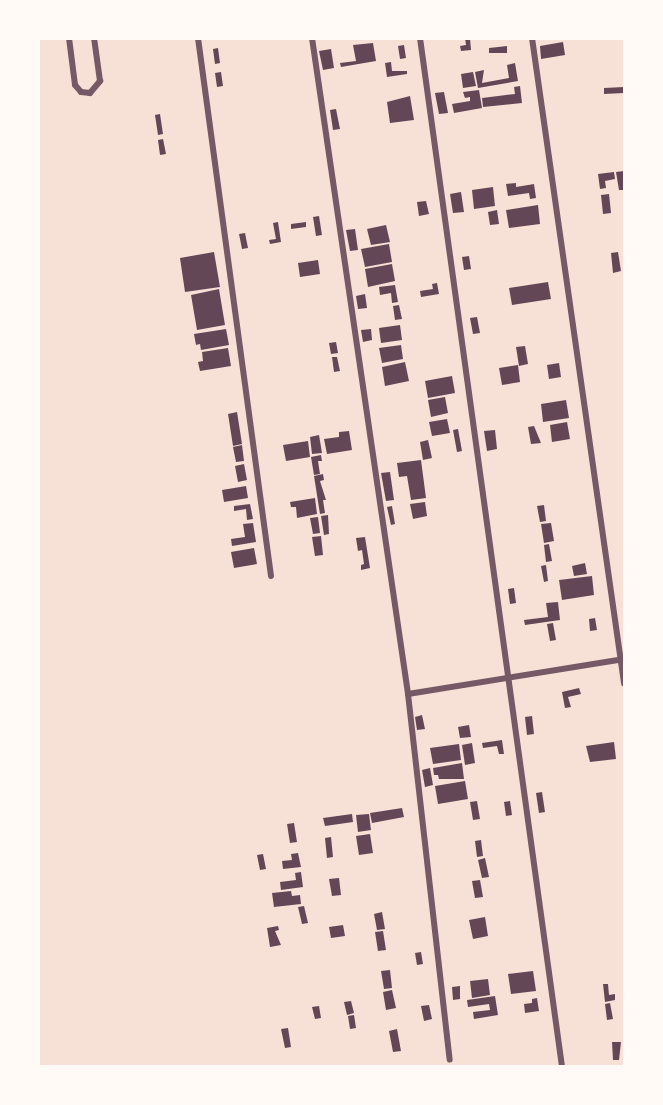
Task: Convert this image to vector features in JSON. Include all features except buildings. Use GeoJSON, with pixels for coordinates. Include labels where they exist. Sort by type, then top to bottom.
{"type":"FeatureCollection","features":[{"type":"Feature","properties":{"kind":"street"},"geometry":{"type":"LineString","coordinates":[[69,38],[75,85],[81,92],[90,93],[100,81],[94,38]]}},
{"type":"Feature","properties":{"kind":"street"},"geometry":{"type":"LineString","coordinates":[[198,38],[271,576]]}},
{"type":"Feature","properties":{"kind":"street"},"geometry":{"type":"LineString","coordinates":[[312,38],[408,694],[450,1060]]}},
{"type":"Feature","properties":{"kind":"street"},"geometry":{"type":"LineString","coordinates":[[420,38],[562,1066]]}},
{"type":"Feature","properties":{"kind":"street"},"geometry":{"type":"LineString","coordinates":[[532,38],[625,683]]}},
{"type":"Feature","properties":{"kind":"street"},"geometry":{"type":"LineString","coordinates":[[408,694],[623,659]]}}]}
